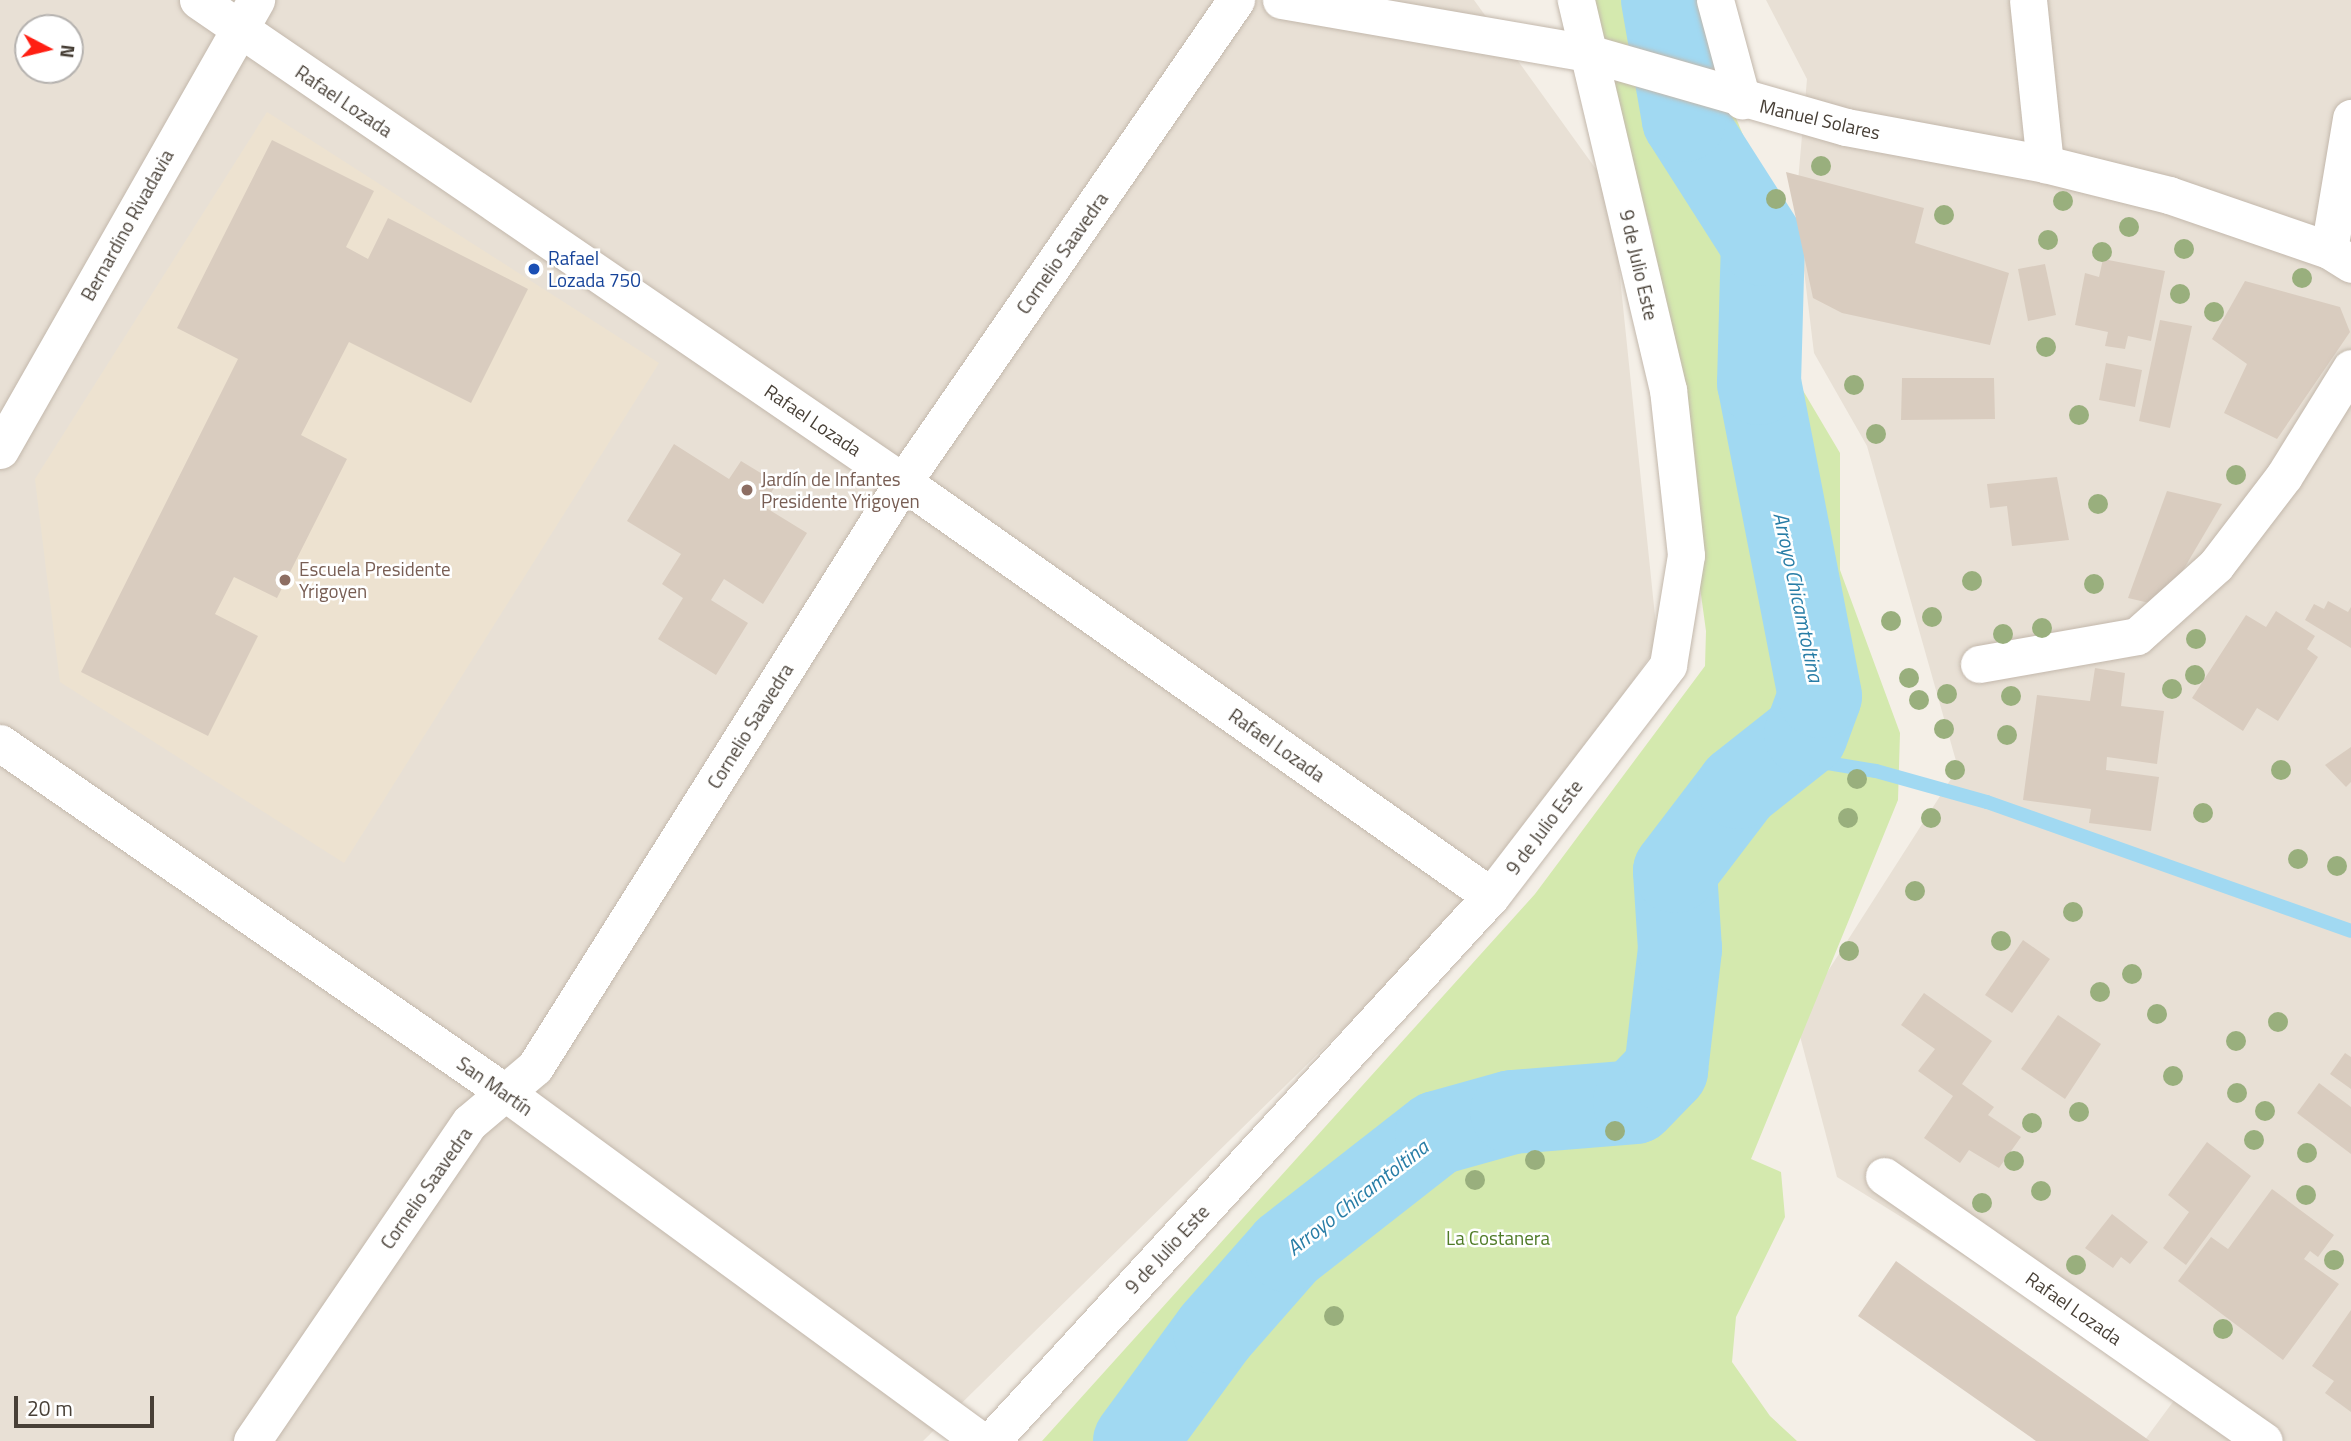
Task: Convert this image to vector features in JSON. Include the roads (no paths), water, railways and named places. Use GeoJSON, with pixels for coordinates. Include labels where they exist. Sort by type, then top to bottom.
{"type":"FeatureCollection","features":[{"type":"Feature","properties":{"kind":"street","name":"Rafael Lozada"},"geometry":{"type":"LineString","coordinates":[[198,0],[247,14],[903,482],[1491,896]]}},
{"type":"Feature","properties":{"kind":"street","name":"Cornelio Saavedra"},"geometry":{"type":"LineString","coordinates":[[252,1441],[470,1122],[536,1067],[903,482],[1236,0]]}},
{"type":"Feature","properties":{"kind":"street","name":"Manuel Solares"},"geometry":{"type":"LineString","coordinates":[[1281,0],[1598,56],[1733,98],[2045,164],[2169,195],[2344,257]]}},
{"type":"Feature","properties":{"kind":"street","name":"9 de Julio Este"},"geometry":{"type":"LineString","coordinates":[[991,1441],[1491,896],[1668,665],[1686,555],[1668,390],[1598,56],[1576,0]]}},
{"type":"Feature","properties":{"kind":"street"},"geometry":{"type":"LineString","coordinates":[[1715,0],[1733,98]]}},
{"type":"Feature","properties":{"kind":"street"},"geometry":{"type":"LineString","coordinates":[[2028,0],[2045,164]]}},
{"type":"Feature","properties":{"kind":"street","name":"Bernardino Rivadavia"},"geometry":{"type":"LineString","coordinates":[[0,450],[247,14]]}},
{"type":"Feature","properties":{"kind":"street"},"geometry":{"type":"LineString","coordinates":[[2344,257],[2351,118]]}},
{"type":"Feature","properties":{"kind":"street"},"geometry":{"type":"LineString","coordinates":[[1979,664],[2137,636],[2216,565],[2284,476],[2351,369]]}},
{"type":"Feature","properties":{"kind":"street","name":"San Martín"},"geometry":{"type":"LineString","coordinates":[[0,743],[506,1094],[981,1441]]}},
{"type":"Feature","properties":{"kind":"street","name":"Rafael Lozada"},"geometry":{"type":"LineString","coordinates":[[1884,1176],[2264,1441]]}},
{"type":"Feature","properties":{"kind":"waterway","name":"Arroyo Chicamtoltina"},"geometry":{"type":"LineString","coordinates":[[1135,1441],[1215,1332],[1287,1250],[1437,1133],[1512,1112],[1635,1102],[1666,1070],[1680,949],[1675,871],[1739,787],[1806,734],[1820,696],[1759,383],[1763,244],[1684,120],[1663,0]]}},
{"type":"Feature","properties":{"kind":"waterway"},"geometry":{"type":"LineString","coordinates":[[1779,755],[1876,771],[1987,802],[2351,931]]}},
{"type":"Feature","properties":{"kind":"place","name":"Rafael Lozada 750"},"geometry":{"type":"Point","coordinates":[534,269]}},
{"type":"Feature","properties":{"kind":"place","name":"Jardín de Infantes Presidente Yrigoyen"},"geometry":{"type":"Point","coordinates":[747,490]}},
{"type":"Feature","properties":{"kind":"place","name":"Escuela Presidente Yrigoyen"},"geometry":{"type":"Point","coordinates":[285,580]}},
{"type":"Feature","properties":{"kind":"park label","name":"La Costanera"},"geometry":{"type":"Point","coordinates":[1498,1238]}}]}
